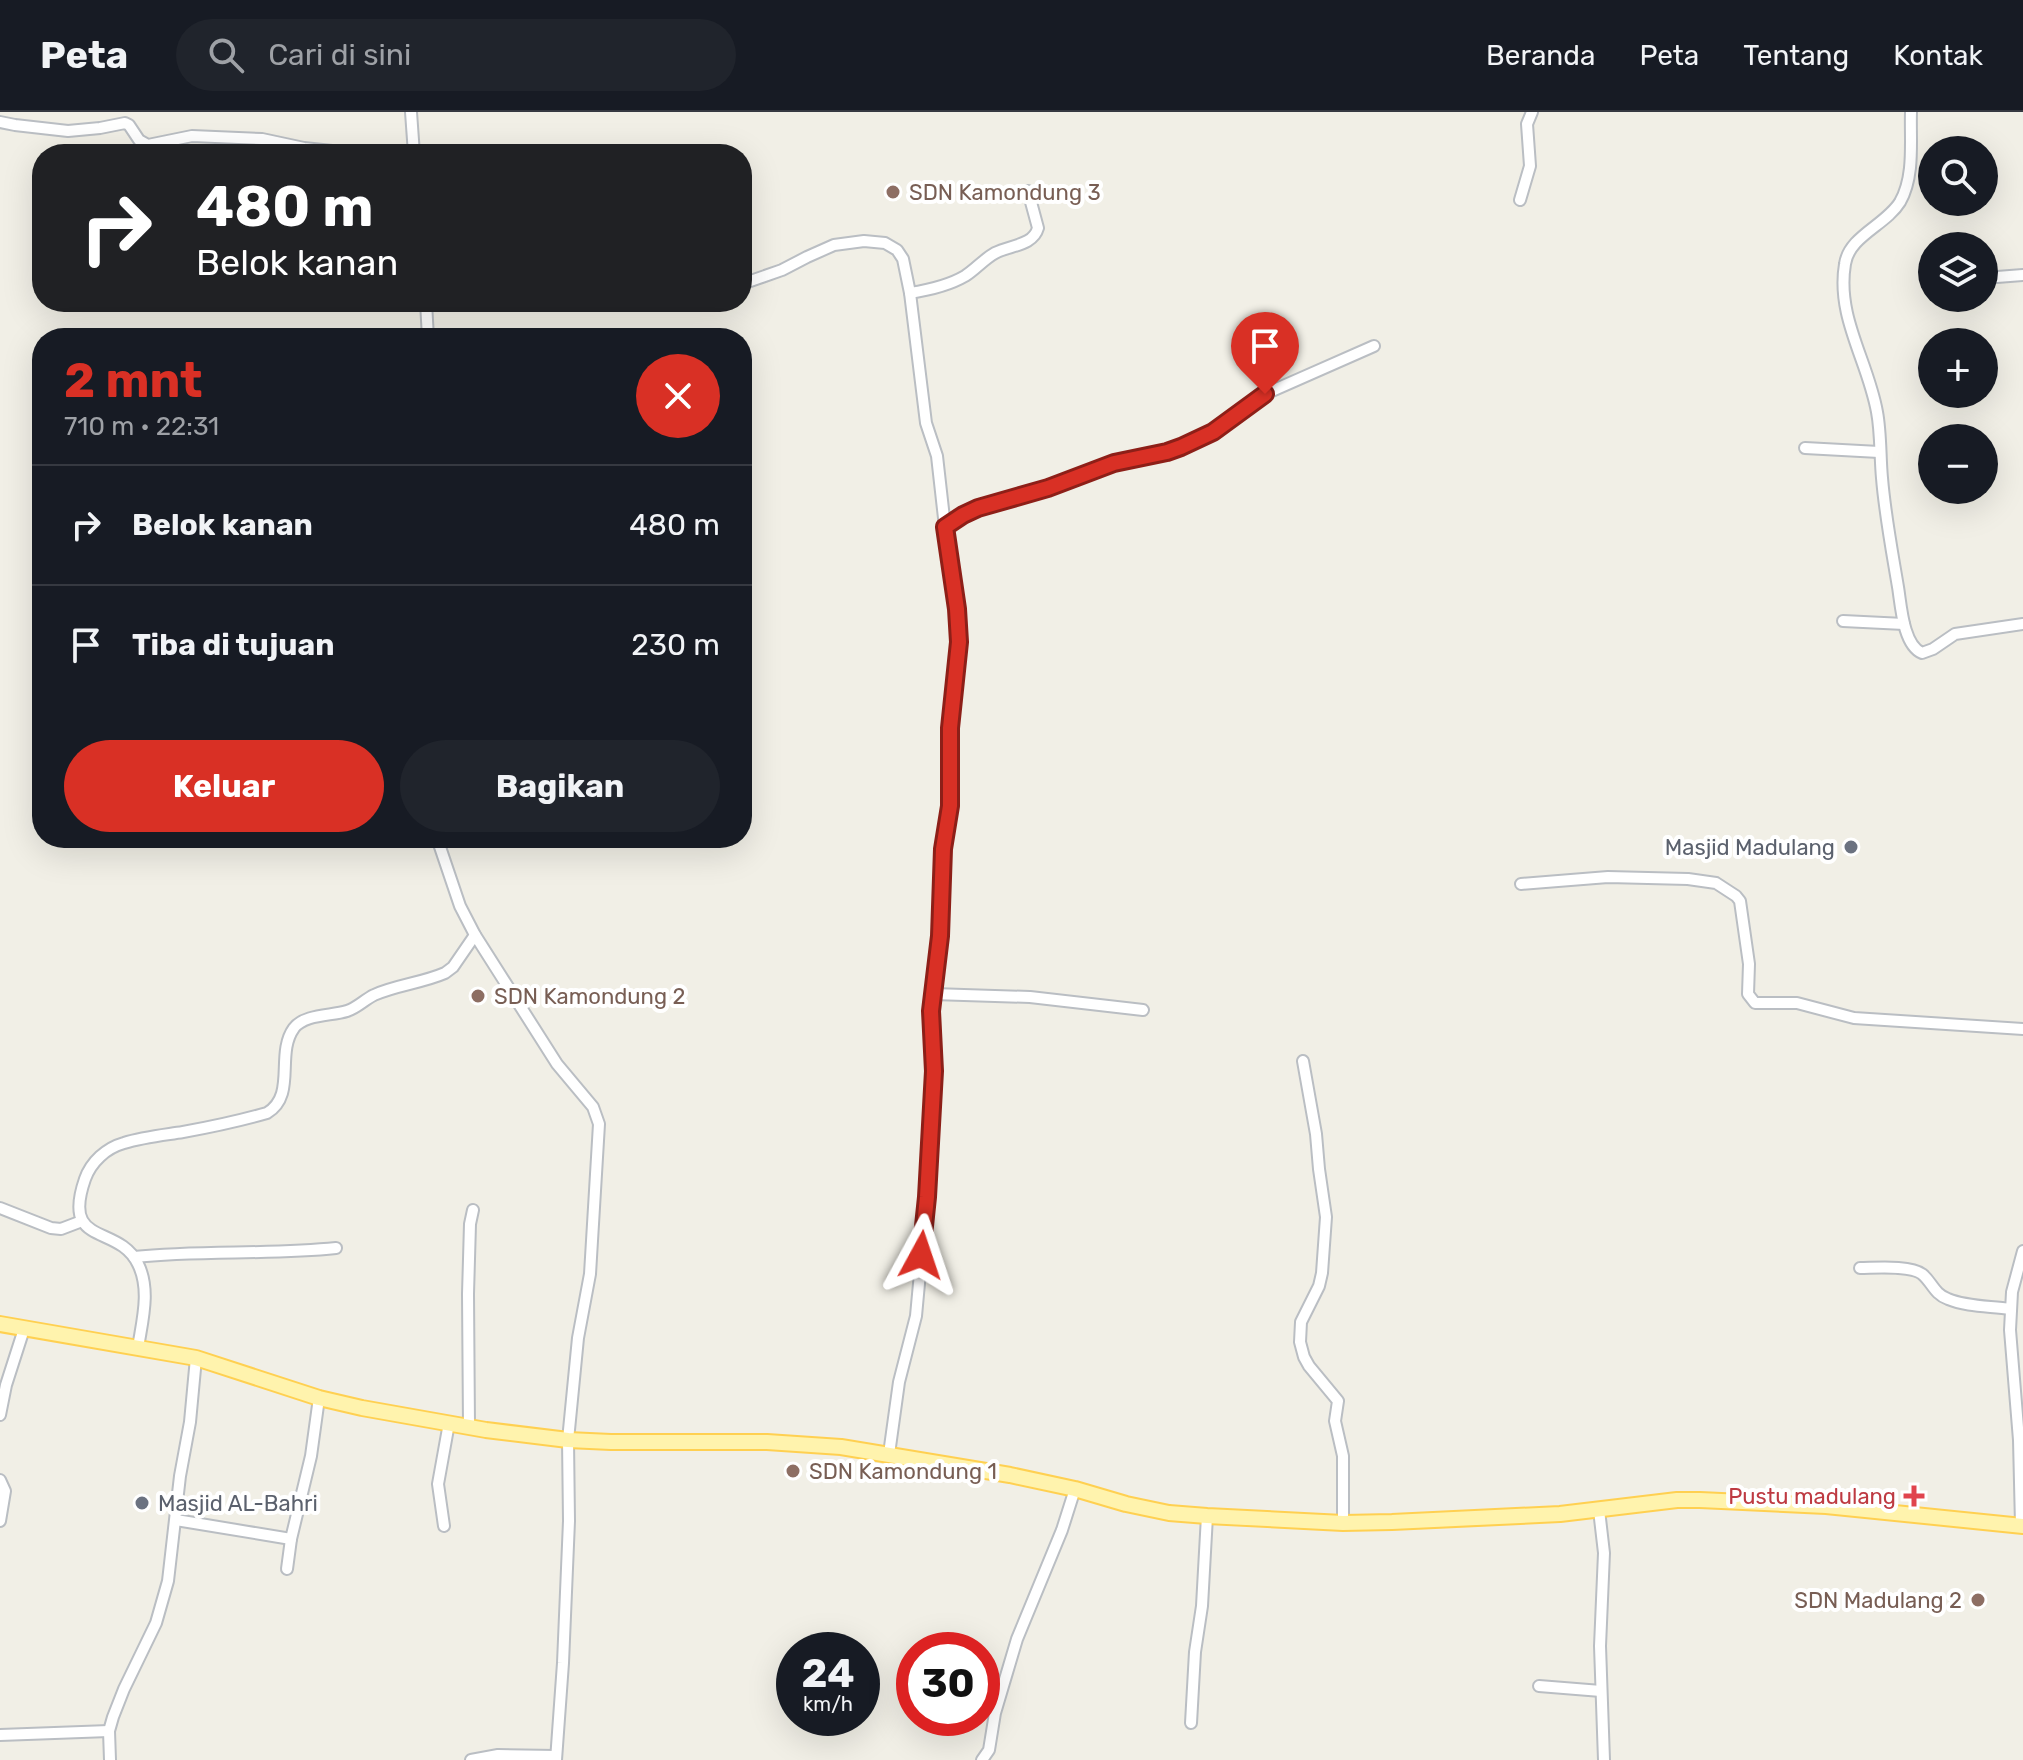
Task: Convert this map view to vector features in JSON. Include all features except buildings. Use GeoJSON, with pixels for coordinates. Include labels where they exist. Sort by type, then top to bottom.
{"type":"FeatureCollection","features":[{"type":"Feature","properties":{"kind":"main road"},"geometry":{"type":"LineString","coordinates":[[0,1324],[196,1358],[319,1398],[449,1423],[568,1440],[816,1444],[1010,1475],[1169,1513],[1343,1523],[1527,1516],[1700,1500],[1826,1506],[2022,1526]]}},
{"type":"Feature","properties":{"kind":"street"},"geometry":{"type":"LineString","coordinates":[[411,112],[413,144]]}},
{"type":"Feature","properties":{"kind":"street"},"geometry":{"type":"LineString","coordinates":[[1520,200],[1530,166],[1527,124],[1532,112]]}},
{"type":"Feature","properties":{"kind":"street"},"geometry":{"type":"LineString","coordinates":[[1911,112],[1906,189],[1898,205],[1855,243],[1845,260],[1843,282],[1848,322],[1872,388],[1878,415],[1885,513],[1904,624],[1913,647],[1922,653],[1955,634],[2023,624]]}},
{"type":"Feature","properties":{"kind":"street"},"geometry":{"type":"LineString","coordinates":[[0,122],[68,131],[125,123],[146,144]]}},
{"type":"Feature","properties":{"kind":"street"},"geometry":{"type":"LineString","coordinates":[[153,144],[192,136],[262,139],[285,144]]}},
{"type":"Feature","properties":{"kind":"street"},"geometry":{"type":"LineString","coordinates":[[910,293],[952,283],[992,255],[1029,241],[1036,235],[1038,228],[1028,191]]}},
{"type":"Feature","properties":{"kind":"street"},"geometry":{"type":"LineString","coordinates":[[752,280],[834,245],[864,241],[885,243],[897,250],[903,259],[926,423],[937,456],[957,609],[959,642],[951,720],[950,806],[943,849],[940,936],[931,1011],[933,1094],[918,1301],[899,1382],[889,1454]]}},
{"type":"Feature","properties":{"kind":"street"},"geometry":{"type":"LineString","coordinates":[[1998,277],[2023,275]]}},
{"type":"Feature","properties":{"kind":"street"},"geometry":{"type":"LineString","coordinates":[[945,527],[978,508],[1048,488],[1114,463],[1181,447],[1213,432],[1265,394],[1374,346]]}},
{"type":"Feature","properties":{"kind":"street"},"geometry":{"type":"LineString","coordinates":[[1805,448],[1879,452]]}},
{"type":"Feature","properties":{"kind":"street"},"geometry":{"type":"LineString","coordinates":[[1843,621],[1904,624]]}},
{"type":"Feature","properties":{"kind":"street"},"geometry":{"type":"LineString","coordinates":[[440,848],[460,906],[475,935],[557,1064],[593,1107],[598,1118],[590,1274],[578,1338],[568,1440],[569,1521],[556,1758],[498,1755],[471,1760]]}},
{"type":"Feature","properties":{"kind":"street"},"geometry":{"type":"LineString","coordinates":[[1521,884],[1608,877],[1711,881],[1740,901],[1749,964],[1748,994],[1755,1003],[1797,1003],[1840,1016],[1869,1020],[2023,1029]]}},
{"type":"Feature","properties":{"kind":"street"},"geometry":{"type":"LineString","coordinates":[[138,1348],[145,1302],[138,1263],[120,1246],[89,1228],[82,1221],[79,1209],[88,1170],[95,1161],[121,1144],[142,1138],[267,1113],[275,1108],[283,1092],[289,1039],[300,1023],[348,1011],[375,995],[445,973],[453,967],[475,935]]}},
{"type":"Feature","properties":{"kind":"street"},"geometry":{"type":"LineString","coordinates":[[933,994],[1030,997],[1143,1010]]}},
{"type":"Feature","properties":{"kind":"street"},"geometry":{"type":"LineString","coordinates":[[1303,1061],[1326,1217],[1322,1273],[1319,1286],[1303,1314],[1300,1342],[1309,1366],[1338,1401],[1335,1421],[1343,1456],[1343,1523]]}},
{"type":"Feature","properties":{"kind":"street"},"geometry":{"type":"LineString","coordinates":[[0,1208],[51,1228],[61,1229],[82,1221]]}},
{"type":"Feature","properties":{"kind":"street"},"geometry":{"type":"LineString","coordinates":[[469,1426],[468,1294],[473,1210]]}},
{"type":"Feature","properties":{"kind":"street"},"geometry":{"type":"LineString","coordinates":[[134,1257],[336,1248]]}},
{"type":"Feature","properties":{"kind":"street"},"geometry":{"type":"LineString","coordinates":[[2022,1526],[2010,1309],[2014,1280],[2023,1251]]}},
{"type":"Feature","properties":{"kind":"street"},"geometry":{"type":"LineString","coordinates":[[1860,1268],[1918,1271],[1935,1292],[1945,1298],[2010,1309]]}},
{"type":"Feature","properties":{"kind":"street"},"geometry":{"type":"LineString","coordinates":[[0,1415],[24,1329]]}},
{"type":"Feature","properties":{"kind":"street"},"geometry":{"type":"LineString","coordinates":[[110,1760],[109,1731],[118,1702],[156,1623],[172,1559],[196,1358]]}},
{"type":"Feature","properties":{"kind":"street"},"geometry":{"type":"LineString","coordinates":[[287,1569],[311,1456],[319,1398]]}},
{"type":"Feature","properties":{"kind":"street"},"geometry":{"type":"LineString","coordinates":[[444,1526],[438,1484],[449,1423]]}},
{"type":"Feature","properties":{"kind":"street"},"geometry":{"type":"LineString","coordinates":[[0,1480],[5,1491],[0,1521]]}},
{"type":"Feature","properties":{"kind":"street"},"geometry":{"type":"LineString","coordinates":[[982,1760],[989,1750],[995,1713],[1010,1659],[1062,1530],[1075,1489]]}},
{"type":"Feature","properties":{"kind":"street"},"geometry":{"type":"LineString","coordinates":[[1599,1510],[1604,1574],[1600,1646],[1604,1760]]}},
{"type":"Feature","properties":{"kind":"street"},"geometry":{"type":"LineString","coordinates":[[1191,1723],[1207,1516]]}},
{"type":"Feature","properties":{"kind":"street"},"geometry":{"type":"LineString","coordinates":[[176,1520],[291,1539]]}},
{"type":"Feature","properties":{"kind":"street"},"geometry":{"type":"LineString","coordinates":[[1539,1686],[1601,1691]]}},
{"type":"Feature","properties":{"kind":"street"},"geometry":{"type":"LineString","coordinates":[[0,1735],[109,1731]]}},
{"type":"Feature","properties":{"kind":"place","name":"SDN Kamondung 3"},"geometry":{"type":"Point","coordinates":[893,192]}},
{"type":"Feature","properties":{"kind":"place","name":"Masjid Madulang"},"geometry":{"type":"Point","coordinates":[1851,847]}},
{"type":"Feature","properties":{"kind":"place","name":"SDN Kamondung 2"},"geometry":{"type":"Point","coordinates":[478,996]}},
{"type":"Feature","properties":{"kind":"place","name":"SDN Kamondung 1"},"geometry":{"type":"Point","coordinates":[793,1471]}},
{"type":"Feature","properties":{"kind":"place","name":"Pustu madulang"},"geometry":{"type":"Point","coordinates":[1914,1496]}},
{"type":"Feature","properties":{"kind":"place","name":"Masjid AL-Bahri"},"geometry":{"type":"Point","coordinates":[142,1503]}},
{"type":"Feature","properties":{"kind":"place","name":"SDN Madulang 2"},"geometry":{"type":"Point","coordinates":[1978,1600]}},
{"type":"Feature","properties":{"kind":"route"},"geometry":{"type":"LineString","coordinates":[[921,1255],[934,1071],[931,1011],[942,911],[943,849],[950,806],[950,728],[959,642],[945,527],[978,508],[1048,488],[1114,463],[1181,447],[1213,432],[1265,394]]}}]}
